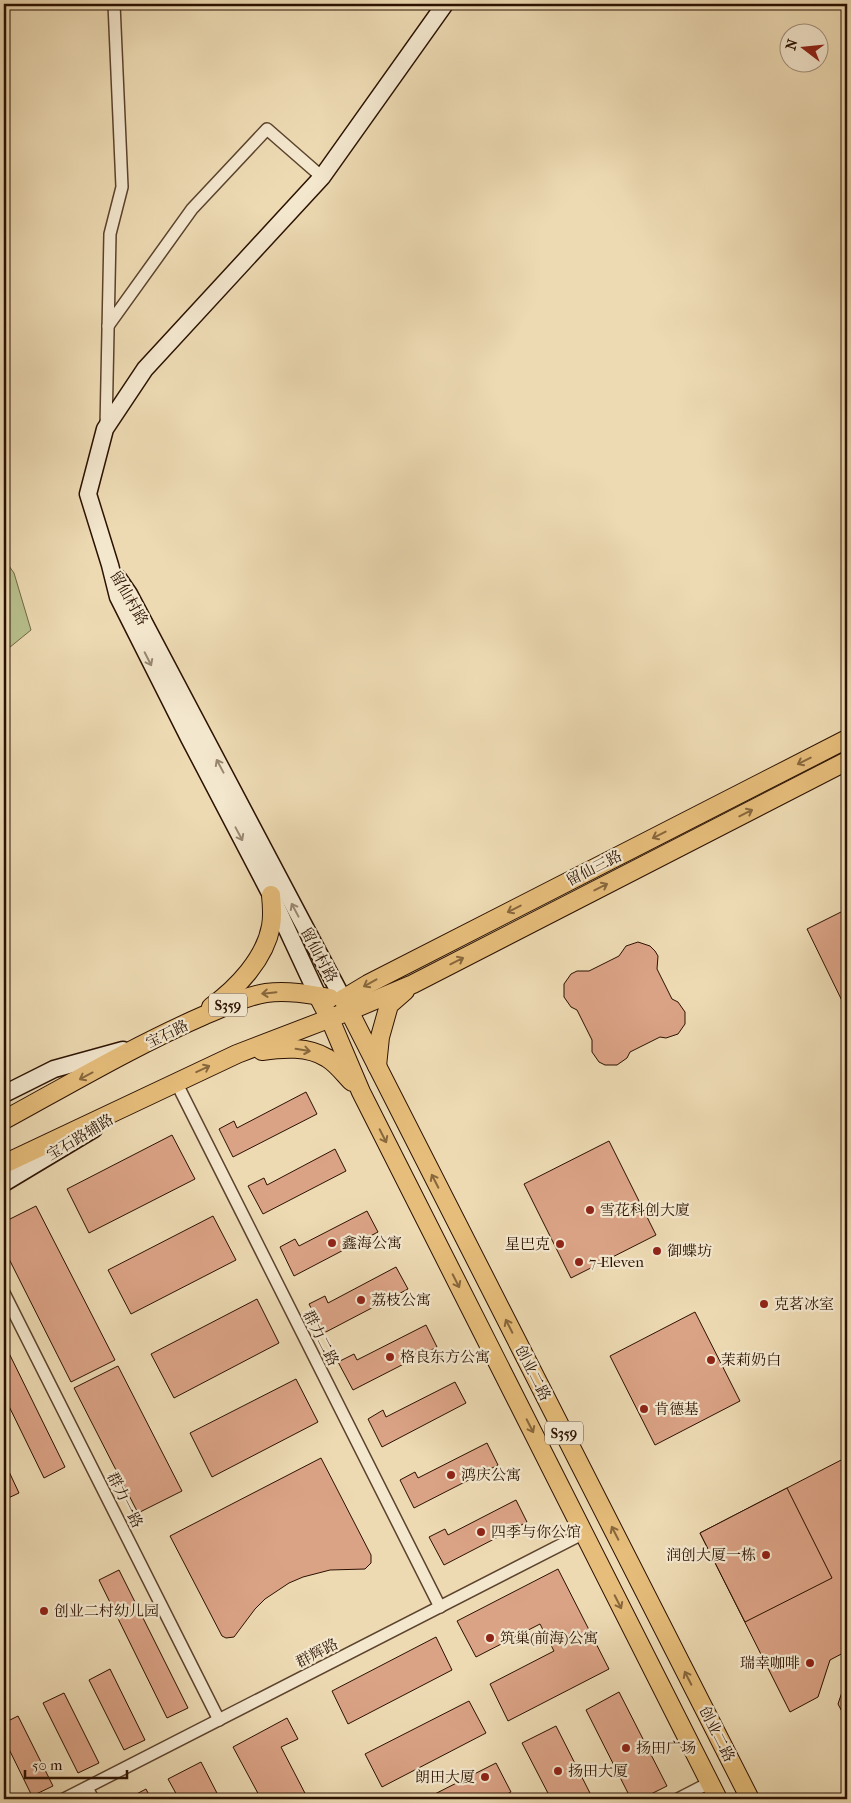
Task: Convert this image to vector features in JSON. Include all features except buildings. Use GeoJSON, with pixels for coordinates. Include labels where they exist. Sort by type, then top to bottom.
{"type":"FeatureCollection","features":[{"type":"Feature","properties":{"kind":"main road","name":"留仙三路"},"geometry":{"type":"LineString","coordinates":[[346,1006],[368,984],[847,739]]}},
{"type":"Feature","properties":{"kind":"main road","name":"留仙三路"},"geometry":{"type":"LineString","coordinates":[[346,1006],[413,984],[847,760]]}},
{"type":"Feature","properties":{"kind":"main road"},"geometry":{"type":"LineString","coordinates":[[189,1022],[218,1002],[232,989],[262,952],[271,926],[271,895]]}},
{"type":"Feature","properties":{"kind":"main road"},"geometry":{"type":"LineString","coordinates":[[377,1067],[380,1037],[389,1005],[413,984]]}},
{"type":"Feature","properties":{"kind":"main road","name":"宝石路"},"geometry":{"type":"LineString","coordinates":[[4,1120],[145,1044],[240,1000],[266,993],[293,992],[318,996],[346,1006]]}},
{"type":"Feature","properties":{"kind":"main road","name":"创业二路"},"geometry":{"type":"LineString","coordinates":[[318,996],[330,1019],[361,1092],[718,1799]]}},
{"type":"Feature","properties":{"kind":"main road"},"geometry":{"type":"LineString","coordinates":[[237,1054],[330,1019],[346,1006]]}},
{"type":"Feature","properties":{"kind":"main road","name":"创业二路"},"geometry":{"type":"LineString","coordinates":[[346,1006],[750,1799]]}},
{"type":"Feature","properties":{"kind":"main road","name":"创业二路"},"geometry":{"type":"LineString","coordinates":[[237,1054],[279,1048],[298,1049],[315,1053],[327,1058],[338,1067],[361,1092]]}},
{"type":"Feature","properties":{"kind":"main road","name":"S359"},"geometry":{"type":"LineString","coordinates":[[4,1164],[237,1054]]}},
{"type":"Feature","properties":{"kind":"street"},"geometry":{"type":"LineString","coordinates":[[110,566],[88,494],[106,430],[110,234],[122,187],[114,4]]}},
{"type":"Feature","properties":{"kind":"street"},"geometry":{"type":"LineString","coordinates":[[106,430],[145,369],[322,177],[445,4]]}},
{"type":"Feature","properties":{"kind":"street"},"geometry":{"type":"LineString","coordinates":[[108,326],[192,208],[267,130],[322,177]]}},
{"type":"Feature","properties":{"kind":"street","name":"留仙村路"},"geometry":{"type":"LineString","coordinates":[[110,566],[118,598],[271,895],[318,996]]}},
{"type":"Feature","properties":{"kind":"street","name":"留仙村路"},"geometry":{"type":"LineString","coordinates":[[110,566],[129,594],[346,1006]]}},
{"type":"Feature","properties":{"kind":"street"},"geometry":{"type":"LineString","coordinates":[[4,1094],[54,1068],[145,1044]]}},
{"type":"Feature","properties":{"kind":"street","name":"群力二路"},"geometry":{"type":"LineString","coordinates":[[176,1082],[440,1607]]}},
{"type":"Feature","properties":{"kind":"street","name":"宝石路辅路"},"geometry":{"type":"LineString","coordinates":[[4,1183],[157,1091]]}},
{"type":"Feature","properties":{"kind":"street","name":"群力一路"},"geometry":{"type":"LineString","coordinates":[[4,1293],[219,1720]]}},
{"type":"Feature","properties":{"kind":"street","name":"群辉路"},"geometry":{"type":"LineString","coordinates":[[64,1799],[584,1534]]}},
{"type":"Feature","properties":{"kind":"street"},"geometry":{"type":"LineString","coordinates":[[678,1799],[709,1783]]}},
{"type":"Feature","properties":{"kind":"street"},"geometry":{"type":"LineString","coordinates":[[87,1788],[93,1799]]}},
{"type":"Feature","properties":{"kind":"green space"},"geometry":{"type":"Polygon","coordinates":[[[4,559],[14,573],[31,630],[4,652],[4,559]]]}},
{"type":"Feature","properties":{"kind":"place","name":"雪花科创大廈"},"geometry":{"type":"Point","coordinates":[590,1210]}},
{"type":"Feature","properties":{"kind":"place","name":"鑫海公寓"},"geometry":{"type":"Point","coordinates":[332,1243]}},
{"type":"Feature","properties":{"kind":"place","name":"星巴克"},"geometry":{"type":"Point","coordinates":[560,1244]}},
{"type":"Feature","properties":{"kind":"place","name":"御蝶坊"},"geometry":{"type":"Point","coordinates":[657,1251]}},
{"type":"Feature","properties":{"kind":"place","name":"7-Eleven"},"geometry":{"type":"Point","coordinates":[579,1262]}},
{"type":"Feature","properties":{"kind":"place","name":"荔枝公寓"},"geometry":{"type":"Point","coordinates":[361,1300]}},
{"type":"Feature","properties":{"kind":"place","name":"克茗冰室"},"geometry":{"type":"Point","coordinates":[764,1304]}},
{"type":"Feature","properties":{"kind":"place","name":"格良东方公寓"},"geometry":{"type":"Point","coordinates":[390,1357]}},
{"type":"Feature","properties":{"kind":"place","name":"茉莉奶白"},"geometry":{"type":"Point","coordinates":[711,1360]}},
{"type":"Feature","properties":{"kind":"place","name":"肯德基"},"geometry":{"type":"Point","coordinates":[644,1409]}},
{"type":"Feature","properties":{"kind":"place","name":"鸿庆公寓"},"geometry":{"type":"Point","coordinates":[451,1475]}},
{"type":"Feature","properties":{"kind":"place","name":"四季与你公馆"},"geometry":{"type":"Point","coordinates":[481,1532]}},
{"type":"Feature","properties":{"kind":"place","name":"润创大厦一栋"},"geometry":{"type":"Point","coordinates":[766,1555]}},
{"type":"Feature","properties":{"kind":"place","name":"创业二村幼儿园"},"geometry":{"type":"Point","coordinates":[44,1611]}},
{"type":"Feature","properties":{"kind":"place","name":"筑巢(前海)公寓"},"geometry":{"type":"Point","coordinates":[490,1638]}},
{"type":"Feature","properties":{"kind":"place","name":"瑞幸咖啡"},"geometry":{"type":"Point","coordinates":[810,1663]}},
{"type":"Feature","properties":{"kind":"place","name":"扬田广场"},"geometry":{"type":"Point","coordinates":[626,1748]}},
{"type":"Feature","properties":{"kind":"place","name":"扬田大厦"},"geometry":{"type":"Point","coordinates":[558,1771]}},
{"type":"Feature","properties":{"kind":"place","name":"朗田大厦"},"geometry":{"type":"Point","coordinates":[485,1777]}}]}
